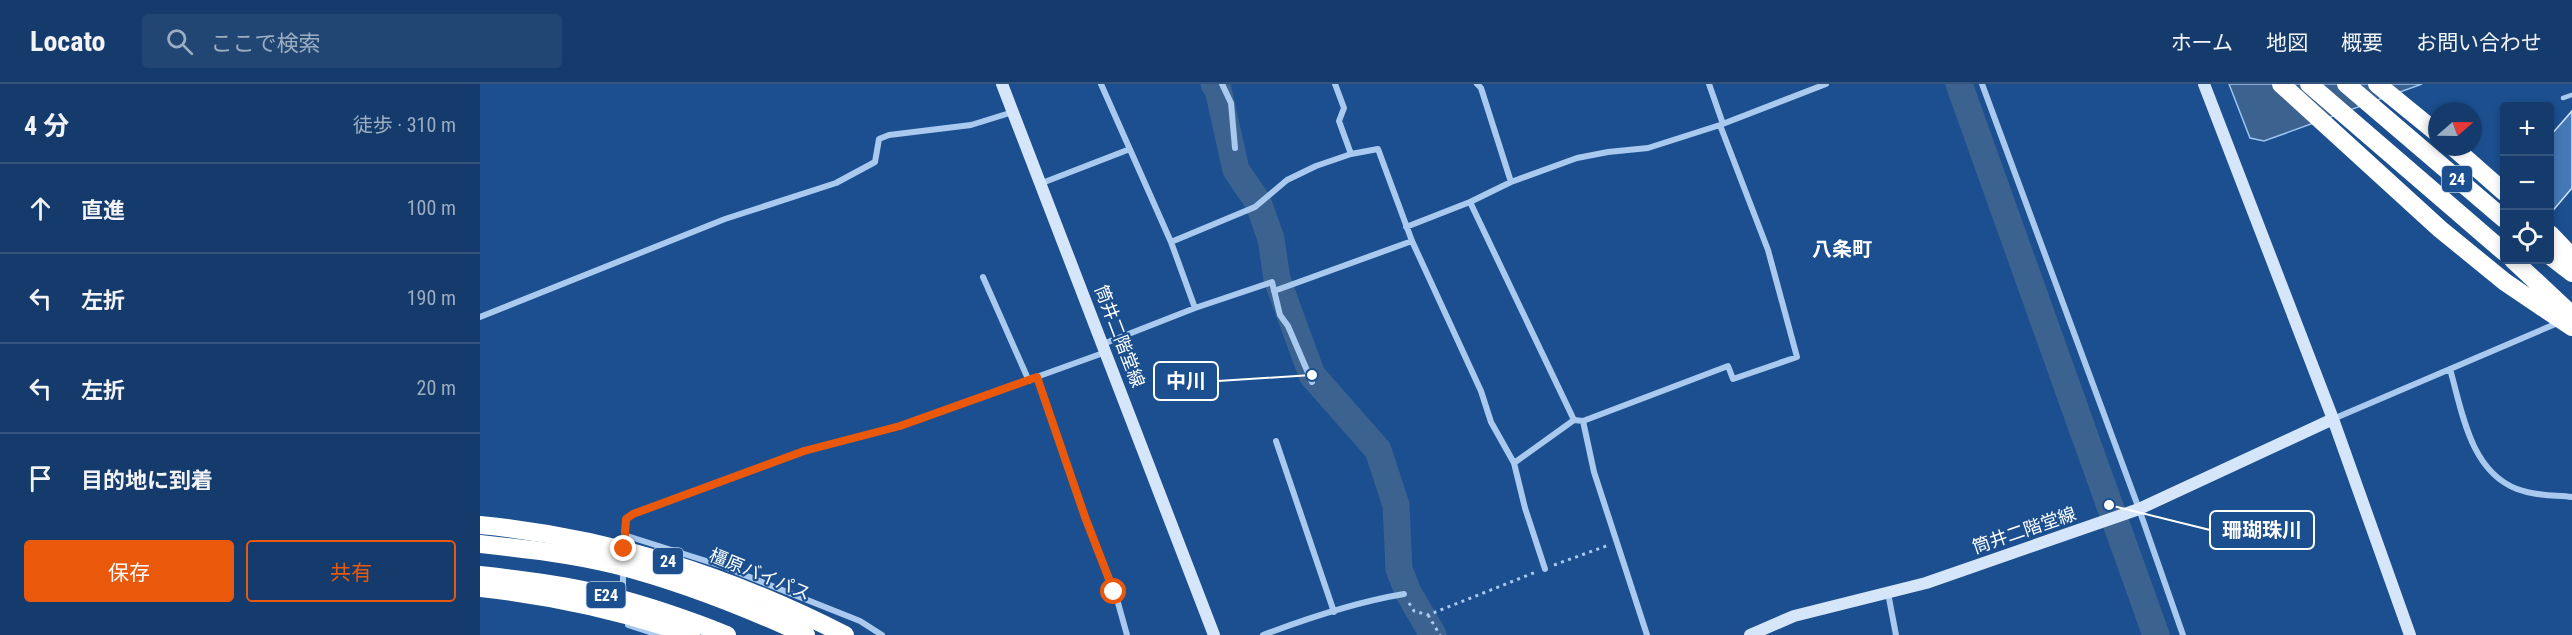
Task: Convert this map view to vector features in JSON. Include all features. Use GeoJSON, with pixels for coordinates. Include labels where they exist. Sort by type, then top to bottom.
{"type":"FeatureCollection","features":[{"type":"Feature","properties":{"kind":"highway"},"geometry":{"type":"LineString","coordinates":[[2281,84],[2439,229],[2505,282],[2572,316]]}},
{"type":"Feature","properties":{"kind":"highway"},"geometry":{"type":"LineString","coordinates":[[2309,84],[2500,248]]}},
{"type":"Feature","properties":{"kind":"highway","name":"24"},"geometry":{"type":"LineString","coordinates":[[2346,84],[2500,215]]}},
{"type":"Feature","properties":{"kind":"highway"},"geometry":{"type":"LineString","coordinates":[[2377,84],[2428,125]]}},
{"type":"Feature","properties":{"kind":"highway"},"geometry":{"type":"LineString","coordinates":[[2463,156],[2500,188]]}},
{"type":"Feature","properties":{"kind":"highway"},"geometry":{"type":"LineString","coordinates":[[2554,238],[2572,257]]}},
{"type":"Feature","properties":{"kind":"highway"},"geometry":{"type":"LineString","coordinates":[[2554,259],[2572,273]]}},
{"type":"Feature","properties":{"kind":"highway"},"geometry":{"type":"LineString","coordinates":[[2516,264],[2572,327]]}},
{"type":"Feature","properties":{"kind":"highway","name":"橿原バイパス"},"geometry":{"type":"LineString","coordinates":[[480,525],[624,542],[751,590],[845,635]]}},
{"type":"Feature","properties":{"kind":"highway","name":"E24"},"geometry":{"type":"LineString","coordinates":[[480,544],[542,551],[615,565],[685,585],[752,610],[806,635]]}},
{"type":"Feature","properties":{"kind":"highway","name":"E24"},"geometry":{"type":"LineString","coordinates":[[480,575],[541,582],[611,596],[678,616],[727,635]]}},
{"type":"Feature","properties":{"kind":"highway"},"geometry":{"type":"LineString","coordinates":[[480,588],[581,602],[691,635]]}},
{"type":"Feature","properties":{"kind":"main road","name":"筒井二階堂線"},"geometry":{"type":"LineString","coordinates":[[1002,84],[1214,635]]}},
{"type":"Feature","properties":{"kind":"main road"},"geometry":{"type":"LineString","coordinates":[[2204,84],[2333,419],[2410,635]]}},
{"type":"Feature","properties":{"kind":"main road","name":"筒井二階堂線"},"geometry":{"type":"LineString","coordinates":[[1750,635],[1794,616],[1926,583],[2137,510],[2333,419]]}},
{"type":"Feature","properties":{"kind":"street"},"geometry":{"type":"LineString","coordinates":[[1101,84],[1171,242],[1195,308]]}},
{"type":"Feature","properties":{"kind":"street"},"geometry":{"type":"LineString","coordinates":[[1222,84],[1231,103],[1235,148]]}},
{"type":"Feature","properties":{"kind":"street"},"geometry":{"type":"LineString","coordinates":[[1335,84],[1344,108],[1339,121],[1351,154]]}},
{"type":"Feature","properties":{"kind":"street"},"geometry":{"type":"LineString","coordinates":[[1477,84],[1481,88],[1511,182]]}},
{"type":"Feature","properties":{"kind":"street"},"geometry":{"type":"LineString","coordinates":[[1514,463],[1574,420],[1583,421],[1728,366],[1733,379],[1797,357],[1768,250],[1722,124],[1710,84]]}},
{"type":"Feature","properties":{"kind":"street"},"geometry":{"type":"LineString","coordinates":[[1406,227],[1470,202],[1511,182],[1577,158],[1648,148],[1722,124],[1826,84]]}},
{"type":"Feature","properties":{"kind":"street"},"geometry":{"type":"LineString","coordinates":[[1982,84],[2183,635]]}},
{"type":"Feature","properties":{"kind":"street"},"geometry":{"type":"LineString","coordinates":[[480,317],[725,219],[836,183],[875,162],[879,139],[889,135],[971,125],[1013,112]]}},
{"type":"Feature","properties":{"kind":"street"},"geometry":{"type":"LineString","coordinates":[[1042,183],[1130,149]]}},
{"type":"Feature","properties":{"kind":"street"},"geometry":{"type":"LineString","coordinates":[[1171,242],[1255,207],[1287,180],[1351,154],[1378,149],[1412,241],[1481,391],[1491,422],[1514,463],[1525,508],[1545,569]]}},
{"type":"Feature","properties":{"kind":"street"},"geometry":{"type":"LineString","coordinates":[[1470,202],[1574,420]]}},
{"type":"Feature","properties":{"kind":"street"},"geometry":{"type":"LineString","coordinates":[[1274,291],[1412,241]]}},
{"type":"Feature","properties":{"kind":"street"},"geometry":{"type":"LineString","coordinates":[[983,277],[1029,381]]}},
{"type":"Feature","properties":{"kind":"street"},"geometry":{"type":"LineString","coordinates":[[658,635],[622,622],[626,519],[633,514],[804,451],[900,426],[1029,381],[1195,308],[1272,282],[1280,315],[1288,326],[1312,382]]}},
{"type":"Feature","properties":{"kind":"street"},"geometry":{"type":"LineString","coordinates":[[2333,419],[2572,316]]}},
{"type":"Feature","properties":{"kind":"street"},"geometry":{"type":"LineString","coordinates":[[2450,369],[2468,431],[2479,455],[2496,475],[2516,488],[2538,494],[2572,497]]}},
{"type":"Feature","properties":{"kind":"street"},"geometry":{"type":"LineString","coordinates":[[1037,377],[1085,517],[1114,592],[1127,635]]}},
{"type":"Feature","properties":{"kind":"street"},"geometry":{"type":"LineString","coordinates":[[1583,421],[1594,472],[1647,635]]}},
{"type":"Feature","properties":{"kind":"street"},"geometry":{"type":"LineString","coordinates":[[1276,441],[1334,612]]}},
{"type":"Feature","properties":{"kind":"street"},"geometry":{"type":"LineString","coordinates":[[624,542],[722,566],[860,621],[882,635]]}},
{"type":"Feature","properties":{"kind":"street"},"geometry":{"type":"LineString","coordinates":[[1888,593],[1896,635]]}},
{"type":"Feature","properties":{"kind":"street"},"geometry":{"type":"LineString","coordinates":[[1263,635],[1334,612],[1404,594]]}},
{"type":"Feature","properties":{"kind":"lane"},"geometry":{"type":"LineString","coordinates":[[2563,98],[2572,95]]}},
{"type":"Feature","properties":{"kind":"path"},"geometry":{"type":"LineString","coordinates":[[1413,611],[1428,615],[1617,542]]}},
{"type":"Feature","properties":{"kind":"path"},"geometry":{"type":"LineString","coordinates":[[1428,615],[1440,635]]}},
{"type":"Feature","properties":{"kind":"water"},"geometry":{"type":"Polygon","coordinates":[[[2229,84],[2422,84],[2264,141],[2250,138],[2229,84]]]}},
{"type":"Feature","properties":{"kind":"building"},"geometry":{"type":"Polygon","coordinates":[[[2572,111],[2572,188],[2554,209],[2554,156],[2554,131],[2572,111]]]}},
{"type":"Feature","properties":{"kind":"waterway"},"geometry":{"type":"LineString","coordinates":[[1214,84],[1218,89],[1236,170],[1258,202],[1271,239],[1277,279],[1312,375],[1378,450],[1396,505],[1399,569],[1408,592],[1433,635]]}},
{"type":"Feature","properties":{"kind":"waterway"},"geometry":{"type":"LineString","coordinates":[[1959,84],[2156,635]]}},
{"type":"Feature","properties":{"kind":"place","name":"中川"},"geometry":{"type":"Point","coordinates":[1312,375]}},
{"type":"Feature","properties":{"kind":"place","name":"珊瑚珠川"},"geometry":{"type":"Point","coordinates":[2109,505]}},
{"type":"Feature","properties":{"kind":"district","name":"八条町"},"geometry":{"type":"Point","coordinates":[1842,249]}},
{"type":"Feature","properties":{"kind":"route"},"geometry":{"type":"LineString","coordinates":[[624,549],[626,519],[633,514],[804,451],[900,426],[1037,377],[1085,517],[1114,592]]}}]}
